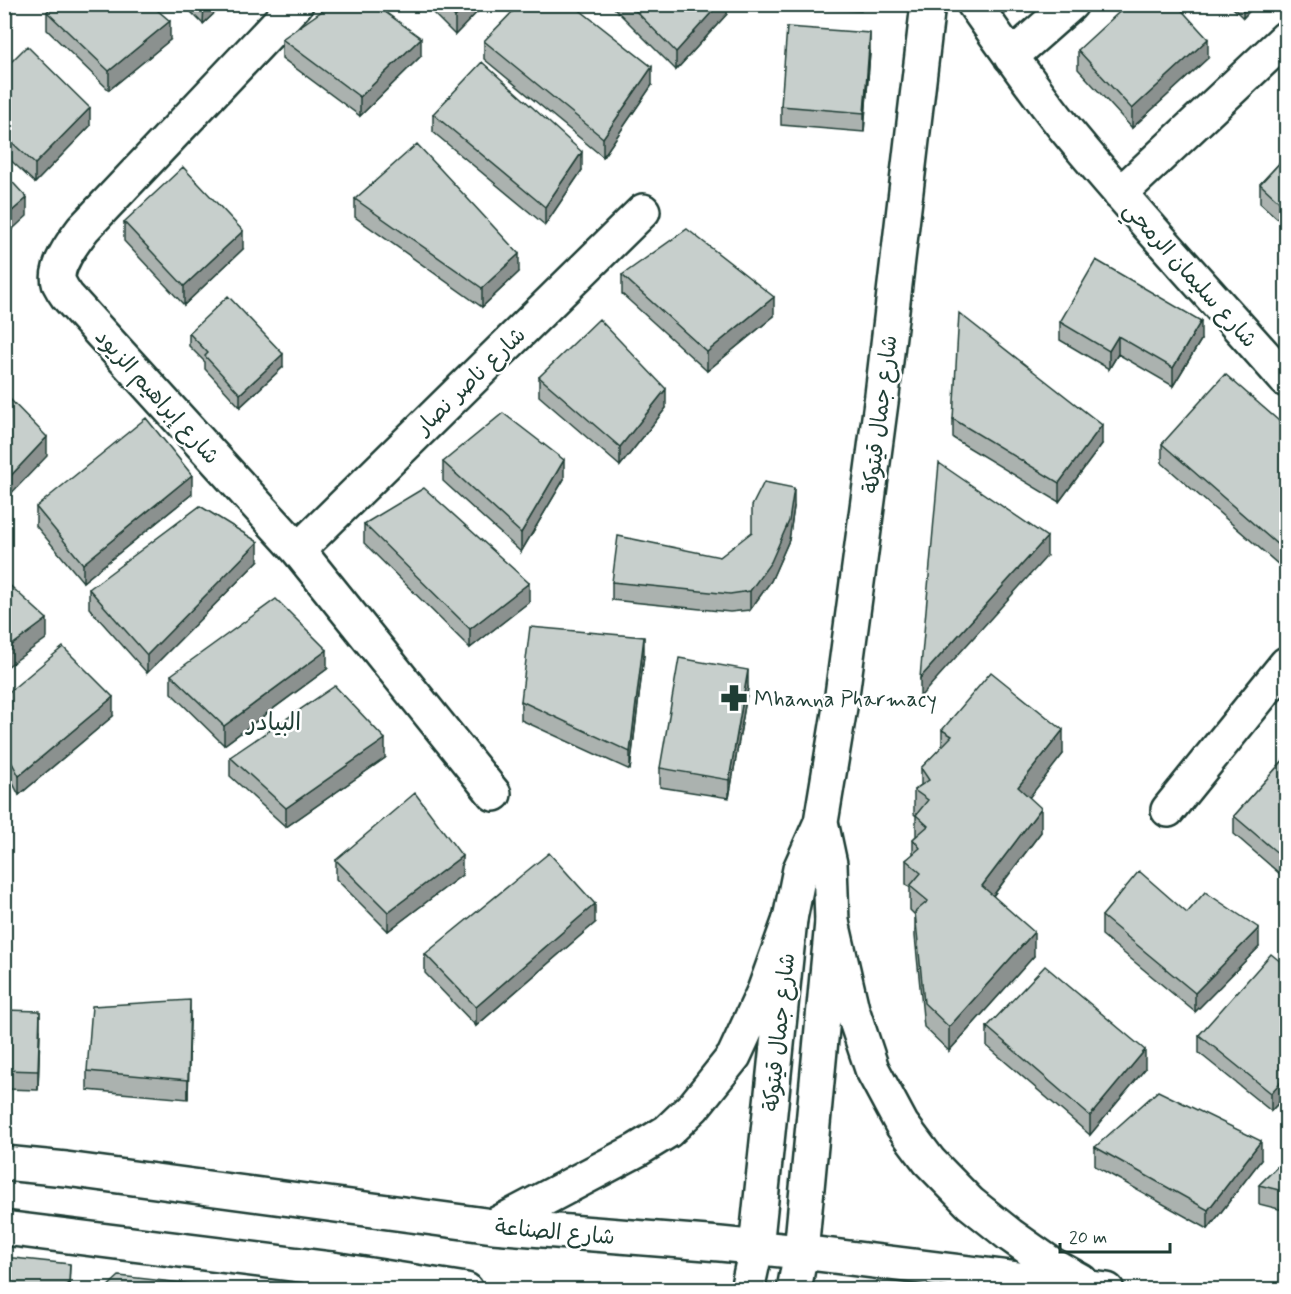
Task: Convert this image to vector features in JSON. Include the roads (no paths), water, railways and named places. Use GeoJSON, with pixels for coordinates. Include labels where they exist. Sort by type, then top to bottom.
{"type":"FeatureCollection","features":[{"type":"Feature","properties":{"kind":"street","name":"شارع إبراهيم الزيود"},"geometry":{"type":"LineString","coordinates":[[296,4],[83,229],[61,263],[58,281],[67,296],[298,550],[494,794]]}},
{"type":"Feature","properties":{"kind":"street","name":"شارع جمال قيتوكة"},"geometry":{"type":"LineString","coordinates":[[747,1290],[756,1248],[790,920],[800,869],[821,822],[842,695],[879,418],[928,4]]}},
{"type":"Feature","properties":{"kind":"street","name":"شارع سليمان الرمحي"},"geometry":{"type":"LineString","coordinates":[[974,4],[1062,124],[1120,194],[1287,380]]}},
{"type":"Feature","properties":{"kind":"street"},"geometry":{"type":"LineString","coordinates":[[1011,57],[1071,4]]}},
{"type":"Feature","properties":{"kind":"street","name":"شارع سليمان الرمحي"},"geometry":{"type":"LineString","coordinates":[[1120,194],[1287,38]]}},
{"type":"Feature","properties":{"kind":"street","name":"شارع ناصر نصار"},"geometry":{"type":"LineString","coordinates":[[298,550],[643,211]]}},
{"type":"Feature","properties":{"kind":"street"},"geometry":{"type":"LineString","coordinates":[[1168,810],[1287,664]]}},
{"type":"Feature","properties":{"kind":"street","name":"شارع جمال قيتوكة"},"geometry":{"type":"LineString","coordinates":[[794,1290],[801,1252],[832,922],[830,864],[821,822]]}},
{"type":"Feature","properties":{"kind":"street"},"geometry":{"type":"LineString","coordinates":[[493,1226],[637,1150],[668,1131],[694,1106],[734,1056],[764,991],[790,920]]}},
{"type":"Feature","properties":{"kind":"street"},"geometry":{"type":"LineString","coordinates":[[832,922],[852,1009],[872,1069],[902,1125],[929,1161],[970,1203],[1010,1236],[1052,1264],[1100,1289]]}},
{"type":"Feature","properties":{"kind":"street","name":"شارع الصناعة"},"geometry":{"type":"LineString","coordinates":[[4,1163],[66,1169],[493,1226],[801,1252],[1100,1289]]}},
{"type":"Feature","properties":{"kind":"street"},"geometry":{"type":"LineString","coordinates":[[4,1227],[326,1279],[466,1290]]}},
{"type":"Feature","properties":{"kind":"place","name":"Mhanna Pharmacy"},"geometry":{"type":"Point","coordinates":[734,698]}},
{"type":"Feature","properties":{"kind":"district","name":"البيادر"},"geometry":{"type":"Point","coordinates":[274,722]}}]}
